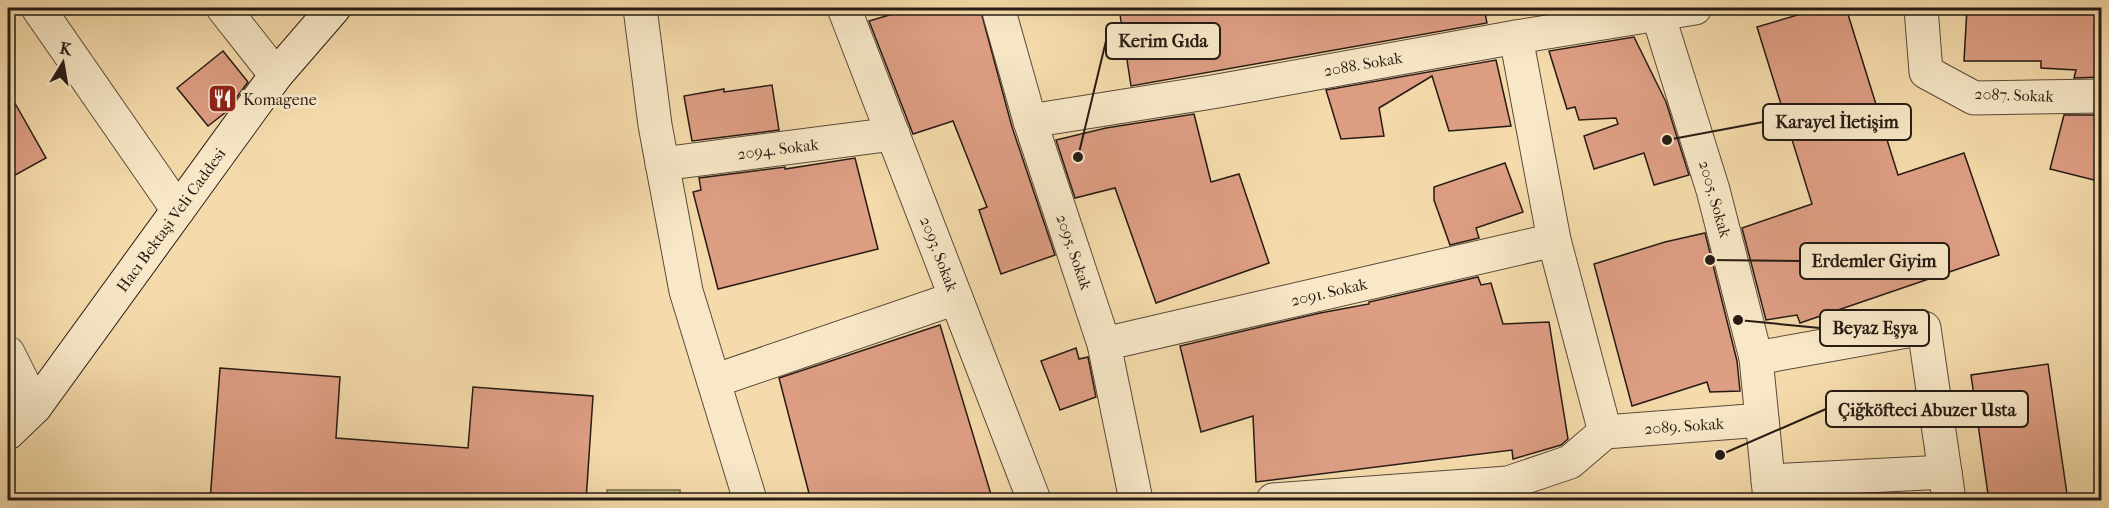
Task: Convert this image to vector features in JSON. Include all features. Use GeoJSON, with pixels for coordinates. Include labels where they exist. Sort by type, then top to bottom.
{"type":"FeatureCollection","features":[{"type":"Feature","properties":{"kind":"street"},"geometry":{"type":"LineString","coordinates":[[38,8],[178,210]]}},
{"type":"Feature","properties":{"kind":"street"},"geometry":{"type":"LineString","coordinates":[[224,8],[276,75]]}},
{"type":"Feature","properties":{"kind":"street","name":"Hacı Bektaşi Veli Caddesi"},"geometry":{"type":"LineString","coordinates":[[8,433],[35,407],[276,75],[334,8]]}},
{"type":"Feature","properties":{"kind":"street"},"geometry":{"type":"LineString","coordinates":[[640,8],[655,125],[686,291],[750,501]]}},
{"type":"Feature","properties":{"kind":"street","name":"2093. Sokak"},"geometry":{"type":"LineString","coordinates":[[844,8],[1034,501]]}},
{"type":"Feature","properties":{"kind":"street","name":"2095. Sokak"},"geometry":{"type":"LineString","coordinates":[[998,8],[1030,121],[1104,344],[1136,501]]}},
{"type":"Feature","properties":{"kind":"street","name":"2088. Sokak"},"geometry":{"type":"LineString","coordinates":[[1030,121],[1212,92],[1657,10],[1695,8]]}},
{"type":"Feature","properties":{"kind":"street","name":"2087. Sokak"},"geometry":{"type":"LineString","coordinates":[[1921,8],[1926,72],[1974,98],[2102,96]]}},
{"type":"Feature","properties":{"kind":"street","name":"2005. Sokak"},"geometry":{"type":"LineString","coordinates":[[1657,10],[1713,190],[1756,358],[1769,491]]}},
{"type":"Feature","properties":{"kind":"street"},"geometry":{"type":"LineString","coordinates":[[1273,501],[1508,483],[1570,462],[1605,432],[1554,240],[1516,37]]}},
{"type":"Feature","properties":{"kind":"street","name":"2094. Sokak"},"geometry":{"type":"LineString","coordinates":[[662,164],[893,134]]}},
{"type":"Feature","properties":{"kind":"street","name":"2091. Sokak"},"geometry":{"type":"LineString","coordinates":[[1104,344],[1554,240]]}},
{"type":"Feature","properties":{"kind":"street"},"geometry":{"type":"LineString","coordinates":[[714,381],[956,298]]}},
{"type":"Feature","properties":{"kind":"street"},"geometry":{"type":"LineString","coordinates":[[1756,358],[1924,328],[1947,486],[1769,491]]}},
{"type":"Feature","properties":{"kind":"street"},"geometry":{"type":"LineString","coordinates":[[8,353],[35,407]]}},
{"type":"Feature","properties":{"kind":"street","name":"2089. Sokak"},"geometry":{"type":"LineString","coordinates":[[1605,432],[1762,420]]}},
{"type":"Feature","properties":{"kind":"shaded area"},"geometry":{"type":"Polygon","coordinates":[[[607,490],[680,490],[680,500],[607,500],[607,490]]]}},
{"type":"Feature","properties":{"kind":"building"},"geometry":{"type":"Polygon","coordinates":[[[913,8],[980,8],[1012,127],[1055,255],[1001,274],[979,210],[987,207],[953,121],[913,134],[869,21],[913,8]]]}},
{"type":"Feature","properties":{"kind":"building"},"geometry":{"type":"Polygon","coordinates":[[[1119,8],[1484,8],[1487,23],[1131,86],[1119,8]]]}},
{"type":"Feature","properties":{"kind":"building"},"geometry":{"type":"Polygon","coordinates":[[[1821,8],[1846,8],[1898,175],[1964,153],[1999,255],[1800,323],[1797,315],[1766,320],[1742,228],[1812,204],[1757,27],[1821,8]]]}},
{"type":"Feature","properties":{"kind":"building"},"geometry":{"type":"Polygon","coordinates":[[[1967,8],[2102,8],[2102,77],[2074,78],[2076,70],[2041,68],[2041,61],[1964,61],[1967,8]]]}},
{"type":"Feature","properties":{"kind":"building"},"geometry":{"type":"Polygon","coordinates":[[[1634,37],[1666,102],[1689,175],[1654,185],[1644,153],[1594,169],[1584,136],[1618,124],[1616,118],[1579,120],[1575,107],[1567,109],[1549,51],[1634,37]]]}},
{"type":"Feature","properties":{"kind":"building"},"geometry":{"type":"Polygon","coordinates":[[[223,51],[248,82],[226,112],[208,126],[177,88],[223,51]]]}},
{"type":"Feature","properties":{"kind":"building"},"geometry":{"type":"Polygon","coordinates":[[[1496,60],[1511,126],[1449,131],[1432,76],[1379,108],[1384,136],[1341,139],[1326,90],[1496,60]]]}},
{"type":"Feature","properties":{"kind":"building"},"geometry":{"type":"Polygon","coordinates":[[[772,85],[779,130],[692,141],[684,96],[724,89],[724,92],[772,85]]]}},
{"type":"Feature","properties":{"kind":"building"},"geometry":{"type":"Polygon","coordinates":[[[8,91],[46,158],[8,179],[8,91]]]}},
{"type":"Feature","properties":{"kind":"building"},"geometry":{"type":"Polygon","coordinates":[[[1194,114],[1211,182],[1239,174],[1269,263],[1156,303],[1115,188],[1075,198],[1056,140],[1106,128],[1194,114]]]}},
{"type":"Feature","properties":{"kind":"building"},"geometry":{"type":"Polygon","coordinates":[[[2064,115],[2102,115],[2102,182],[2050,169],[2064,115]]]}},
{"type":"Feature","properties":{"kind":"building"},"geometry":{"type":"Polygon","coordinates":[[[855,158],[878,249],[718,289],[693,192],[701,190],[699,178],[785,167],[785,169],[855,158]]]}},
{"type":"Feature","properties":{"kind":"building"},"geometry":{"type":"Polygon","coordinates":[[[1505,163],[1523,212],[1476,228],[1479,238],[1450,245],[1434,200],[1434,187],[1505,163]]]}},
{"type":"Feature","properties":{"kind":"building"},"geometry":{"type":"Polygon","coordinates":[[[1705,233],[1737,361],[1740,391],[1710,392],[1707,382],[1632,406],[1594,264],[1665,242],[1705,233]]]}},
{"type":"Feature","properties":{"kind":"building"},"geometry":{"type":"Polygon","coordinates":[[[1478,277],[1481,285],[1491,283],[1503,324],[1549,322],[1568,439],[1561,445],[1513,459],[1512,450],[1256,482],[1253,416],[1201,432],[1180,346],[1478,277]]]}},
{"type":"Feature","properties":{"kind":"building"},"geometry":{"type":"Polygon","coordinates":[[[940,325],[993,501],[811,501],[779,378],[940,325]]]}},
{"type":"Feature","properties":{"kind":"building"},"geometry":{"type":"Polygon","coordinates":[[[1076,348],[1079,359],[1088,357],[1096,397],[1060,410],[1041,361],[1076,348]]]}},
{"type":"Feature","properties":{"kind":"building"},"geometry":{"type":"Polygon","coordinates":[[[2048,364],[2068,501],[1989,501],[1971,375],[2048,364]]]}},
{"type":"Feature","properties":{"kind":"building"},"geometry":{"type":"Polygon","coordinates":[[[220,368],[340,377],[336,438],[468,448],[473,387],[593,396],[586,501],[210,501],[220,368]]]}},
{"type":"Feature","properties":{"kind":"place","name":"Komagene"},"geometry":{"type":"Point","coordinates":[222,99]}},
{"type":"Feature","properties":{"kind":"place","name":"Karayel İletişim"},"geometry":{"type":"Point","coordinates":[1667,140]}},
{"type":"Feature","properties":{"kind":"place","name":"Kerim Gıda"},"geometry":{"type":"Point","coordinates":[1078,157]}},
{"type":"Feature","properties":{"kind":"place","name":"Erdemler Giyim"},"geometry":{"type":"Point","coordinates":[1710,260]}},
{"type":"Feature","properties":{"kind":"place","name":"Beyaz Eşya"},"geometry":{"type":"Point","coordinates":[1738,320]}},
{"type":"Feature","properties":{"kind":"place","name":"Çiğköfteci Abuzer Usta"},"geometry":{"type":"Point","coordinates":[1720,455]}}]}
